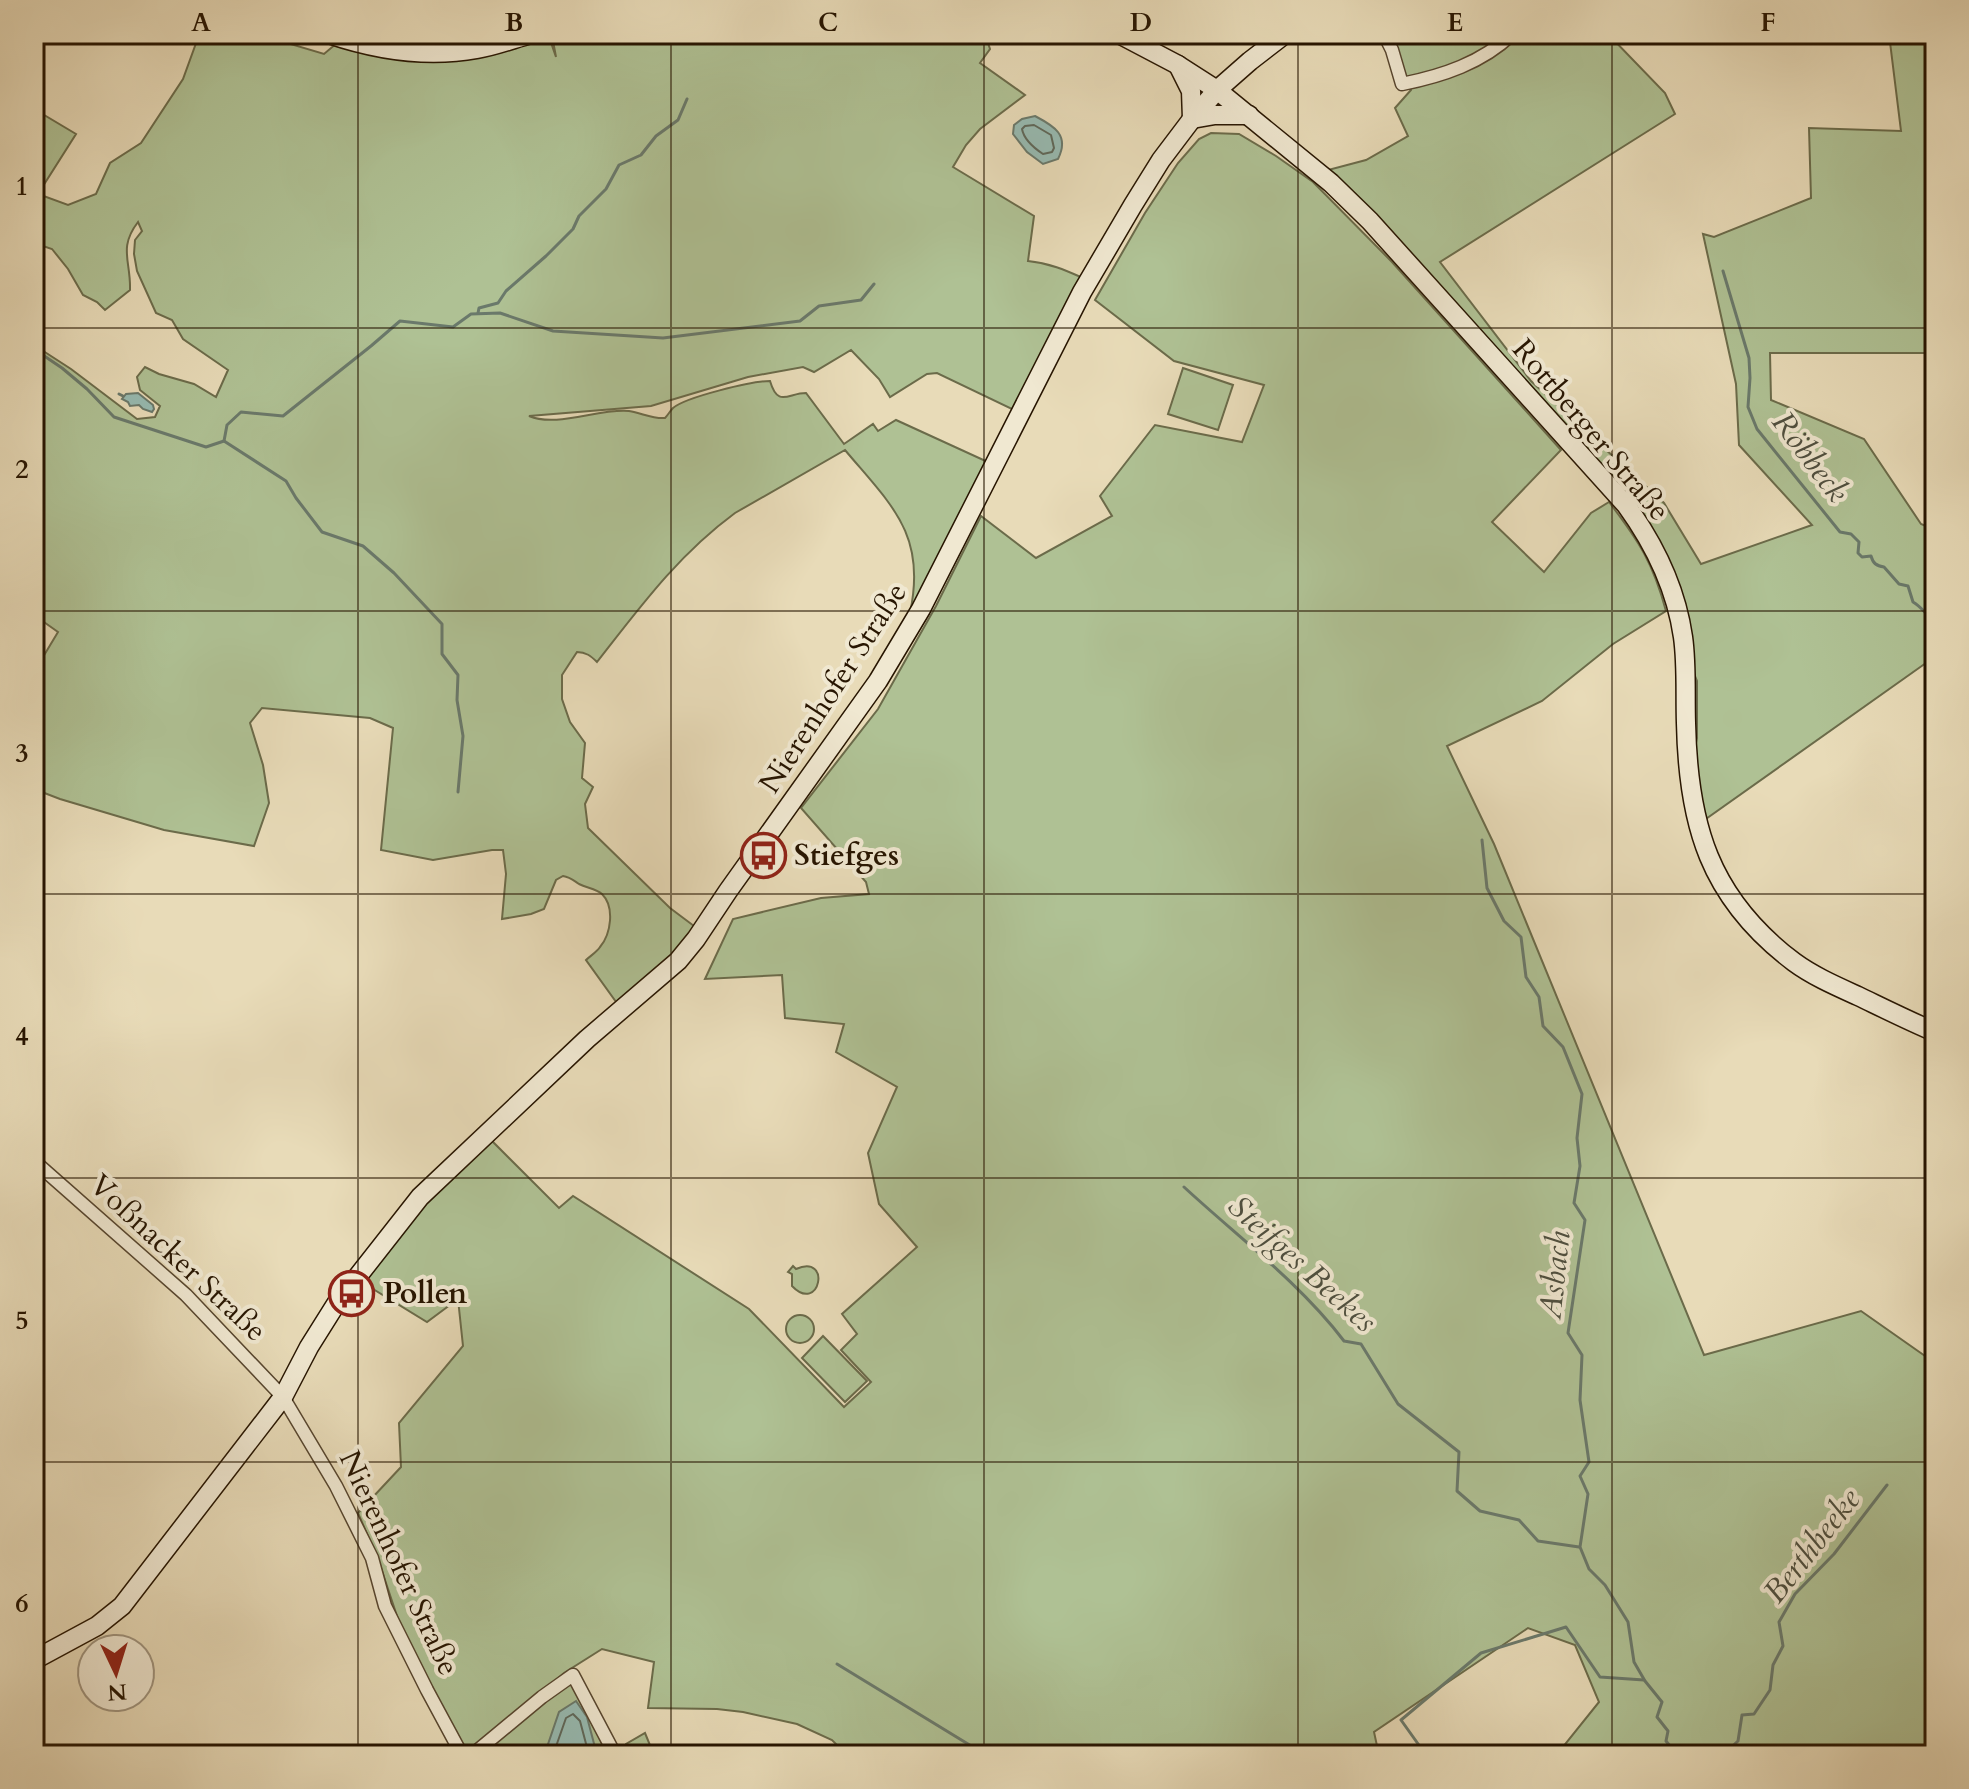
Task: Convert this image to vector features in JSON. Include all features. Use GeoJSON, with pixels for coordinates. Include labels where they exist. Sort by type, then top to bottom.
{"type":"FeatureCollection","features":[{"type":"Feature","properties":{"kind":"street"},"geometry":{"type":"LineString","coordinates":[[329,34],[372,46],[428,53],[473,42],[531,34]]}},
{"type":"Feature","properties":{"kind":"street","name":"Rottberger Straße"},"geometry":{"type":"LineString","coordinates":[[1119,34],[1217,90],[1331,183],[1370,221],[1626,505],[1664,569],[1677,608],[1683,639],[1692,805],[1699,833],[1720,882],[1753,927],[1795,963],[1827,982],[1935,1032]]}},
{"type":"Feature","properties":{"kind":"street","name":"Nierenhofer Straße"},"geometry":{"type":"LineString","coordinates":[[34,1660],[97,1626],[122,1606],[283,1397],[336,1304],[420,1197],[587,1039],[678,961],[696,939],[878,681],[921,609],[1082,292],[1161,160],[1217,90],[1285,34]]}},
{"type":"Feature","properties":{"kind":"street"},"geometry":{"type":"LineString","coordinates":[[1384,34],[1402,84],[1475,62],[1512,34]]}},
{"type":"Feature","properties":{"kind":"street"},"geometry":{"type":"LineString","coordinates":[[1178,65],[1191,91],[1192,119],[1249,115],[1242,86],[1250,61]]}},
{"type":"Feature","properties":{"kind":"street","name":"Voßnacker Straße"},"geometry":{"type":"LineString","coordinates":[[34,1161],[186,1295],[283,1397]]}},
{"type":"Feature","properties":{"kind":"street","name":"Nierenhofer Straße"},"geometry":{"type":"LineString","coordinates":[[283,1397],[360,1534],[372,1558],[385,1606],[462,1755]]}},
{"type":"Feature","properties":{"kind":"street"},"geometry":{"type":"LineString","coordinates":[[472,1755],[573,1675],[613,1755]]}},
{"type":"Feature","properties":{"kind":"green space"},"geometry":{"type":"Polygon","coordinates":[[[202,34],[257,34],[324,54],[337,43],[510,47],[548,34],[556,57],[553,41],[568,34],[985,34],[990,49],[980,63],[1025,95],[980,129],[953,167],[1034,216],[1028,261],[1050,265],[1083,278],[1016,411],[937,373],[927,374],[890,397],[879,379],[851,350],[814,372],[803,367],[748,377],[651,406],[529,416],[552,420],[629,411],[665,418],[673,408],[691,399],[770,381],[780,397],[806,393],[844,444],[873,424],[878,431],[896,420],[990,463],[910,613],[914,586],[909,541],[890,505],[845,450],[735,513],[714,529],[661,583],[597,662],[577,652],[562,675],[562,699],[570,722],[585,743],[582,778],[593,787],[585,804],[588,828],[670,908],[698,929],[619,1006],[586,960],[599,949],[609,928],[609,906],[600,892],[563,876],[556,880],[544,909],[502,919],[506,874],[503,850],[433,860],[381,850],[393,728],[370,718],[262,708],[250,723],[263,765],[269,803],[254,846],[164,830],[34,789],[34,672],[58,632],[34,615],[34,345],[137,419],[155,417],[160,406],[140,390],[137,377],[145,367],[194,384],[216,397],[228,370],[183,339],[172,320],[156,313],[137,271],[135,240],[142,231],[138,222],[127,247],[130,290],[105,310],[83,295],[52,249],[34,243],[34,109],[76,134],[38,194],[68,205],[96,194],[110,163],[141,143],[183,79],[202,34]]]}},
{"type":"Feature","properties":{"kind":"green space"},"geometry":{"type":"Polygon","coordinates":[[[1391,34],[1608,34],[1665,93],[1675,114],[1440,262],[1531,381],[1664,503],[1701,564],[1812,525],[1739,445],[1736,384],[1703,234],[1714,237],[1811,198],[1809,128],[1901,131],[1889,34],[1935,34],[1935,353],[1770,353],[1771,400],[1864,439],[1921,524],[1935,530],[1935,660],[1933,658],[1703,821],[1692,750],[1697,738],[1697,681],[1663,553],[1328,170],[1366,160],[1408,136],[1395,108],[1411,90],[1391,34]]]}},
{"type":"Feature","properties":{"kind":"green space"},"geometry":{"type":"Polygon","coordinates":[[[1211,133],[1239,134],[1313,182],[1392,262],[1561,450],[1492,522],[1544,572],[1591,513],[1609,502],[1637,541],[1650,566],[1666,611],[1613,644],[1542,701],[1447,746],[1494,844],[1704,1355],[1861,1311],[1935,1363],[1935,1755],[1566,1755],[1562,1748],[1599,1702],[1575,1645],[1528,1628],[1374,1732],[1379,1755],[847,1755],[832,1740],[797,1724],[717,1709],[648,1708],[654,1662],[602,1649],[564,1673],[474,1750],[462,1746],[406,1643],[379,1562],[358,1513],[401,1467],[399,1423],[463,1346],[458,1299],[427,1322],[360,1281],[423,1200],[489,1138],[559,1208],[573,1196],[749,1309],[844,1407],[871,1382],[841,1350],[857,1334],[842,1314],[917,1247],[879,1204],[868,1153],[897,1087],[836,1052],[844,1024],[785,1018],[782,975],[705,979],[733,919],[821,898],[869,894],[866,882],[801,808],[878,709],[936,606],[981,516],[1036,558],[1112,516],[1100,496],[1155,425],[1242,442],[1264,385],[1174,361],[1095,300],[1178,163],[1199,139],[1211,133]]]}},
{"type":"Feature","properties":{"kind":"green space"},"geometry":{"type":"Polygon","coordinates":[[[1183,368],[1233,385],[1218,430],[1168,414],[1183,368]]]}},
{"type":"Feature","properties":{"kind":"green space"},"geometry":{"type":"Polygon","coordinates":[[[793,1266],[796,1269],[807,1266],[818,1275],[815,1289],[810,1293],[802,1293],[792,1286],[792,1274],[788,1272],[793,1266]]]}},
{"type":"Feature","properties":{"kind":"green space"},"geometry":{"type":"Polygon","coordinates":[[[800,1315],[810,1319],[814,1329],[810,1339],[800,1343],[790,1339],[786,1329],[790,1319],[800,1315]]]}},
{"type":"Feature","properties":{"kind":"green space"},"geometry":{"type":"Polygon","coordinates":[[[823,1336],[867,1381],[845,1402],[802,1358],[823,1336]]]}},
{"type":"Feature","properties":{"kind":"green space"},"geometry":{"type":"Polygon","coordinates":[[[572,1680],[591,1713],[606,1755],[479,1755],[572,1680]]]}},
{"type":"Feature","properties":{"kind":"green space"},"geometry":{"type":"Polygon","coordinates":[[[645,1733],[654,1755],[619,1755],[626,1744],[645,1733]]]}},
{"type":"Feature","properties":{"kind":"water"},"geometry":{"type":"Polygon","coordinates":[[[1035,116],[1054,128],[1061,137],[1058,159],[1043,164],[1027,152],[1013,134],[1014,125],[1035,116]]]}},
{"type":"Feature","properties":{"kind":"water"},"geometry":{"type":"Polygon","coordinates":[[[138,393],[153,405],[152,412],[139,405],[130,406],[122,399],[126,394],[138,393]]]}},
{"type":"Feature","properties":{"kind":"water"},"geometry":{"type":"Polygon","coordinates":[[[576,1701],[587,1717],[597,1755],[545,1753],[559,1712],[576,1701]]]}},
{"type":"Feature","properties":{"kind":"waterway"},"geometry":{"type":"LineString","coordinates":[[478,313],[479,308],[498,303],[506,291],[573,229],[579,216],[606,189],[619,165],[641,155],[656,136],[678,120],[687,99]]}},
{"type":"Feature","properties":{"kind":"waterway","name":"Röbbeck"},"geometry":{"type":"LineString","coordinates":[[1723,271],[1749,358],[1748,407],[1757,429],[1840,532],[1851,534],[1859,542],[1858,553],[1862,557],[1871,556],[1875,564],[1884,567],[1899,584],[1908,586],[1913,602],[1935,622]]}},
{"type":"Feature","properties":{"kind":"waterway"},"geometry":{"type":"LineString","coordinates":[[224,441],[227,425],[241,412],[283,416],[400,321],[453,327],[471,314],[500,313],[553,331],[663,338],[800,321],[819,306],[861,300],[874,284]]}},
{"type":"Feature","properties":{"kind":"waterway"},"geometry":{"type":"LineString","coordinates":[[34,349],[87,389],[114,417],[206,447],[224,441],[286,481],[322,532],[363,546],[394,573],[442,624],[442,654],[458,675],[457,700],[463,736],[458,792]]}},
{"type":"Feature","properties":{"kind":"waterway"},"geometry":{"type":"LineString","coordinates":[[119,394],[123,396]]}},
{"type":"Feature","properties":{"kind":"waterway","name":"Asbach"},"geometry":{"type":"LineString","coordinates":[[1482,840],[1487,888],[1504,921],[1521,937],[1526,977],[1539,997],[1543,1026],[1563,1047],[1582,1094],[1577,1138],[1580,1166],[1574,1203],[1585,1220],[1568,1333],[1582,1355],[1580,1400],[1589,1462],[1580,1476],[1588,1494],[1580,1547],[1589,1569],[1605,1585],[1628,1622],[1634,1662],[1662,1702],[1657,1717],[1668,1731],[1666,1741],[1677,1755]]}},
{"type":"Feature","properties":{"kind":"waterway","name":"Steifges Beekes"},"geometry":{"type":"LineString","coordinates":[[1184,1187],[1308,1299],[1344,1341],[1361,1344],[1398,1404],[1459,1452],[1457,1491],[1480,1511],[1519,1520],[1538,1541],[1579,1547]]}},
{"type":"Feature","properties":{"kind":"waterway","name":"Berthbeeke"},"geometry":{"type":"LineString","coordinates":[[1723,1755],[1738,1741],[1742,1715],[1754,1714],[1770,1690],[1773,1665],[1783,1646],[1779,1622],[1795,1594],[1834,1554],[1887,1485]]}},
{"type":"Feature","properties":{"kind":"waterway"},"geometry":{"type":"LineString","coordinates":[[1426,1755],[1401,1720],[1481,1653],[1566,1627],[1600,1677],[1644,1680]]}},
{"type":"Feature","properties":{"kind":"waterway"},"geometry":{"type":"LineString","coordinates":[[837,1664],[986,1755]]}},
{"type":"Feature","properties":{"kind":"place","name":"Stiefges"},"geometry":{"type":"Point","coordinates":[763,855]}},
{"type":"Feature","properties":{"kind":"place","name":"Pollen"},"geometry":{"type":"Point","coordinates":[352,1293]}}]}
